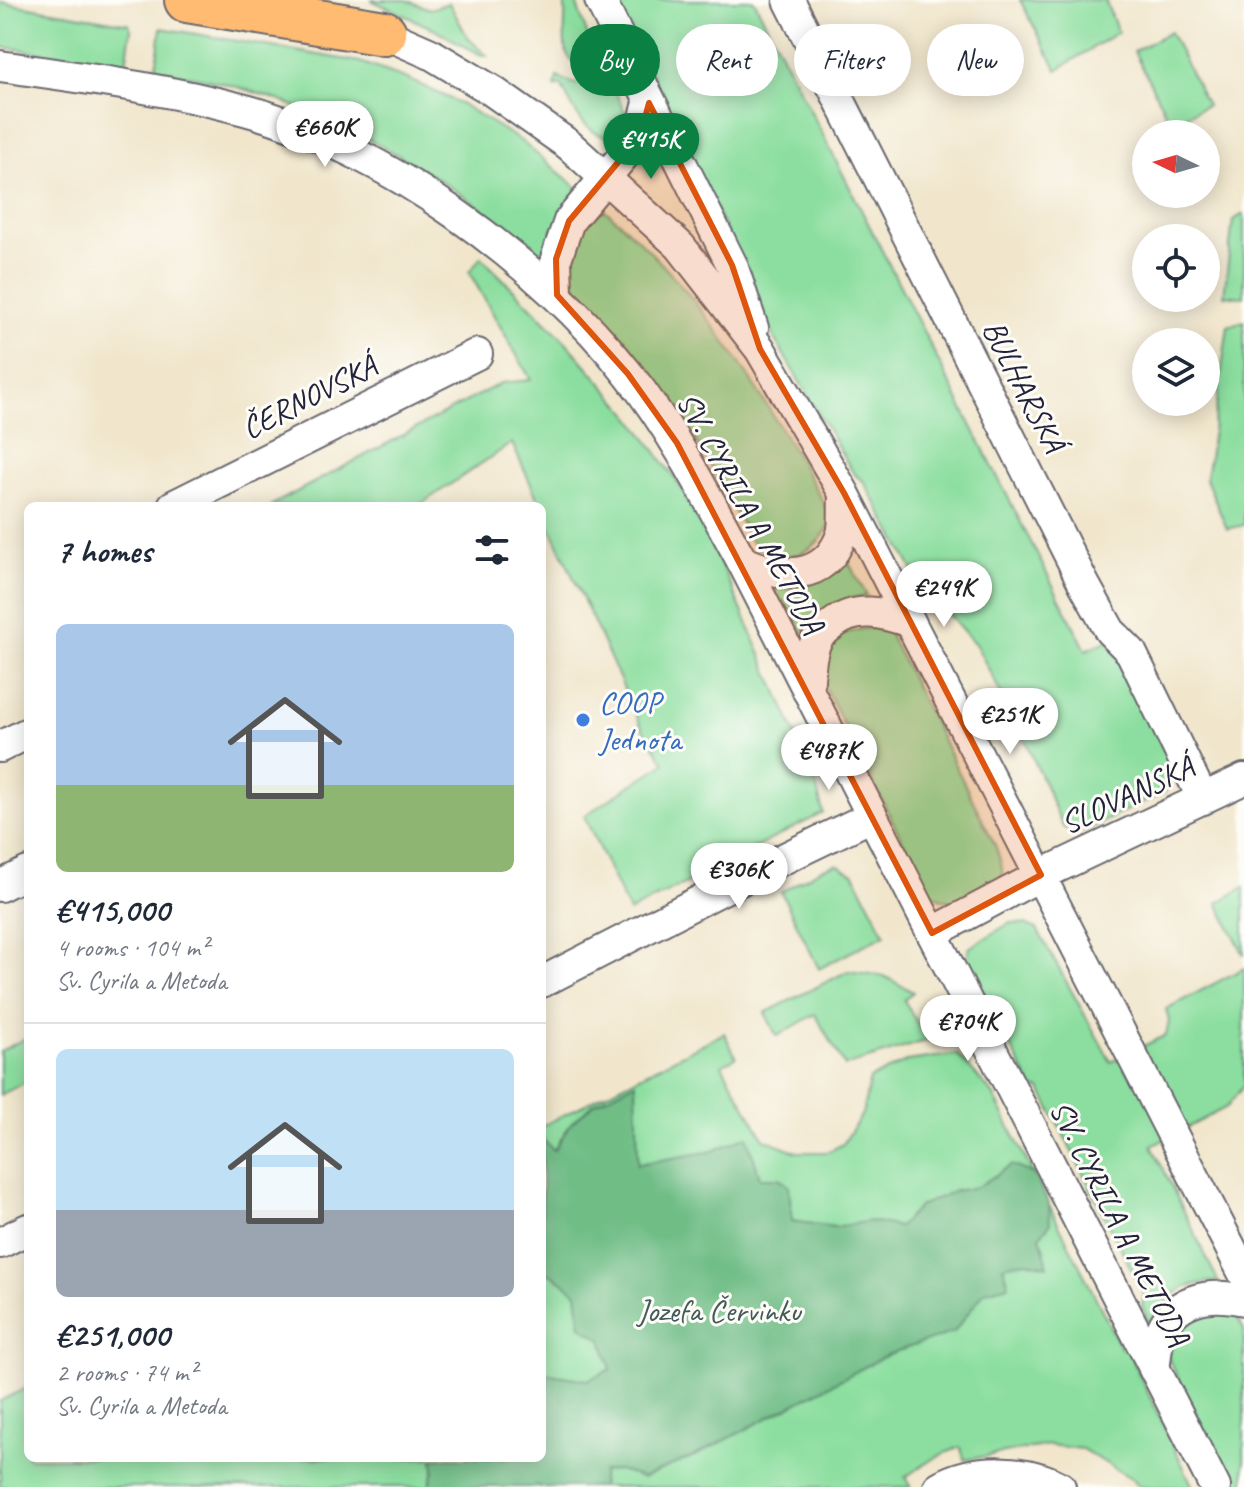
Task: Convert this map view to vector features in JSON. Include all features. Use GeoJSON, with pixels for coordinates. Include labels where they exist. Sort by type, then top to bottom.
{"type":"FeatureCollection","features":[{"type":"Feature","properties":{"kind":"main road"},"geometry":{"type":"LineString","coordinates":[[187,0],[384,33]]}},
{"type":"Feature","properties":{"kind":"street"},"geometry":{"type":"LineString","coordinates":[[308,0],[431,54],[491,90],[569,145],[680,246],[760,349],[844,493],[1244,1274]]}},
{"type":"Feature","properties":{"kind":"street"},"geometry":{"type":"LineString","coordinates":[[600,0],[732,265],[760,349]]}},
{"type":"Feature","properties":{"kind":"street","name":"BULHARSKÁ"},"geometry":{"type":"LineString","coordinates":[[789,0],[1110,631],[1131,652],[1203,799]]}},
{"type":"Feature","properties":{"kind":"street","name":"SV. CYRILA A METODA"},"geometry":{"type":"LineString","coordinates":[[0,66],[148,88],[246,110],[318,135],[410,185],[478,229],[557,295],[628,374],[677,443],[742,561],[1215,1487]]}},
{"type":"Feature","properties":{"kind":"street"},"geometry":{"type":"LineString","coordinates":[[557,295],[556,259],[569,221],[640,136],[649,103]]}},
{"type":"Feature","properties":{"kind":"street","name":"ČERNOVSKÁ"},"geometry":{"type":"LineString","coordinates":[[183,502],[477,354]]}},
{"type":"Feature","properties":{"kind":"street"},"geometry":{"type":"LineString","coordinates":[[742,561],[765,572],[792,574],[815,568],[833,551],[843,532],[844,493]]}},
{"type":"Feature","properties":{"kind":"street","name":"SV. CYRILA A METODA"},"geometry":{"type":"LineString","coordinates":[[808,691],[811,661],[819,636],[841,618],[859,612],[883,613],[910,622]]}},
{"type":"Feature","properties":{"kind":"street"},"geometry":{"type":"LineString","coordinates":[[0,747],[24,735]]}},
{"type":"Feature","properties":{"kind":"street","name":"SLOVANSKÁ"},"geometry":{"type":"LineString","coordinates":[[932,933],[1041,875],[1244,779]]}},
{"type":"Feature","properties":{"kind":"street"},"geometry":{"type":"LineString","coordinates":[[546,980],[872,816]]}},
{"type":"Feature","properties":{"kind":"street"},"geometry":{"type":"LineString","coordinates":[[0,886],[24,874]]}},
{"type":"Feature","properties":{"kind":"street"},"geometry":{"type":"LineString","coordinates":[[0,1243],[24,1231]]}},
{"type":"Feature","properties":{"kind":"street"},"geometry":{"type":"LineString","coordinates":[[1154,1369],[1159,1337],[1179,1308],[1213,1295],[1244,1300]]}},
{"type":"Feature","properties":{"kind":"street"},"geometry":{"type":"LineString","coordinates":[[939,1487],[980,1473],[1014,1473],[1049,1481],[1060,1487]]}},
{"type":"Feature","properties":{"kind":"highlighted area"},"geometry":{"type":"Polygon","coordinates":[[[649,103],[732,265],[760,349],[844,493],[1041,875],[932,933],[677,443],[628,374],[557,295],[556,259],[569,221],[640,136],[649,103]]]}},
{"type":"Feature","properties":{"kind":"green space"},"geometry":{"type":"Polygon","coordinates":[[[371,0],[406,0],[430,9],[449,3],[468,38],[487,56],[483,56],[371,0]]]}},
{"type":"Feature","properties":{"kind":"green space"},"geometry":{"type":"Polygon","coordinates":[[[564,0],[575,0],[584,24],[570,24],[570,58],[564,41],[564,0]]]}},
{"type":"Feature","properties":{"kind":"green space"},"geometry":{"type":"Polygon","coordinates":[[[616,0],[754,0],[766,24],[676,24],[676,96],[778,96],[778,47],[794,78],[794,96],[803,96],[1086,650],[1109,640],[1174,769],[1165,792],[1084,831],[1070,831],[1063,827],[1027,744],[976,645],[919,581],[864,482],[854,474],[774,338],[660,92],[660,24],[627,24],[616,0]]]}},
{"type":"Feature","properties":{"kind":"green space"},"geometry":{"type":"Polygon","coordinates":[[[1020,0],[1105,0],[1118,32],[1057,70],[1020,0]]]}},
{"type":"Feature","properties":{"kind":"green space"},"geometry":{"type":"Polygon","coordinates":[[[0,2],[129,24],[131,30],[126,64],[0,47],[0,2]]]}},
{"type":"Feature","properties":{"kind":"green space"},"geometry":{"type":"Polygon","coordinates":[[[161,28],[360,62],[410,80],[461,104],[521,141],[579,189],[542,256],[435,177],[358,134],[277,100],[225,84],[156,69],[161,28]]]}},
{"type":"Feature","properties":{"kind":"green space"},"geometry":{"type":"Polygon","coordinates":[[[1170,32],[1207,105],[1179,120],[1169,120],[1134,51],[1170,32]]]}},
{"type":"Feature","properties":{"kind":"green space"},"geometry":{"type":"Polygon","coordinates":[[[557,77],[570,83],[570,96],[618,96],[626,114],[622,130],[611,137],[593,131],[586,126],[561,85],[555,87],[557,77]]]}},
{"type":"Feature","properties":{"kind":"green space"},"geometry":{"type":"Polygon","coordinates":[[[605,210],[640,241],[702,311],[781,428],[827,509],[831,523],[824,535],[806,551],[785,557],[774,555],[751,541],[667,395],[614,328],[579,291],[572,276],[574,246],[589,220],[605,210]]]}},
{"type":"Feature","properties":{"kind":"green space"},"geometry":{"type":"Polygon","coordinates":[[[1244,214],[1244,297],[1224,295],[1233,220],[1244,214]]]}},
{"type":"Feature","properties":{"kind":"green space"},"geometry":{"type":"Polygon","coordinates":[[[481,257],[566,342],[632,418],[699,513],[814,776],[823,813],[629,912],[584,816],[665,763],[642,728],[546,518],[546,502],[539,502],[512,443],[424,502],[278,502],[501,383],[531,380],[469,272],[481,257]]]}},
{"type":"Feature","properties":{"kind":"green space"},"geometry":{"type":"Polygon","coordinates":[[[1244,321],[1244,525],[1227,529],[1206,479],[1215,416],[1220,416],[1220,382],[1228,326],[1244,321]]]}},
{"type":"Feature","properties":{"kind":"green space"},"geometry":{"type":"Polygon","coordinates":[[[846,558],[867,596],[828,608],[797,637],[775,589],[806,586],[829,573],[846,558]]]}},
{"type":"Feature","properties":{"kind":"green space"},"geometry":{"type":"Polygon","coordinates":[[[873,628],[889,633],[999,856],[1002,877],[999,883],[968,899],[956,902],[943,900],[929,893],[822,682],[826,659],[834,642],[848,632],[873,628]]]}},
{"type":"Feature","properties":{"kind":"green space"},"geometry":{"type":"Polygon","coordinates":[[[837,864],[854,874],[885,934],[819,969],[781,892],[823,868],[837,864]]]}},
{"type":"Feature","properties":{"kind":"green space"},"geometry":{"type":"Polygon","coordinates":[[[1244,887],[1244,955],[1218,903],[1244,887]]]}},
{"type":"Feature","properties":{"kind":"green space"},"geometry":{"type":"Polygon","coordinates":[[[1010,923],[1037,929],[1111,1062],[1166,1035],[1169,1021],[1166,1009],[1244,968],[1244,1085],[1227,1107],[1152,1146],[1218,1281],[1195,1284],[1178,1292],[1149,1324],[1142,1306],[1144,1294],[1041,1090],[1032,1087],[967,963],[969,948],[1010,923]]]}},
{"type":"Feature","properties":{"kind":"green space"},"geometry":{"type":"Polygon","coordinates":[[[848,971],[884,976],[913,992],[904,1000],[920,1028],[932,1028],[935,1038],[845,1066],[815,1014],[777,1036],[765,1013],[848,971]]]}},
{"type":"Feature","properties":{"kind":"green space","name":"Jozefa Červinku"},"geometry":{"type":"Polygon","coordinates":[[[724,1033],[736,1057],[722,1065],[764,1139],[797,1152],[828,1152],[843,1144],[862,1114],[870,1079],[907,1061],[957,1054],[993,1094],[1121,1348],[1127,1349],[1193,1487],[1139,1487],[1134,1480],[1082,1449],[1049,1445],[965,1460],[960,1447],[936,1457],[905,1477],[911,1487],[0,1487],[0,1401],[24,1389],[24,1462],[546,1462],[546,1124],[724,1033]]]}},
{"type":"Feature","properties":{"kind":"green space"},"geometry":{"type":"Polygon","coordinates":[[[24,1039],[24,1083],[0,1095],[0,1051],[24,1039]]]}},
{"type":"Feature","properties":{"kind":"green space"},"geometry":{"type":"Polygon","coordinates":[[[636,1082],[638,1164],[713,1151],[747,1136],[760,1178],[779,1178],[789,1186],[792,1221],[835,1227],[871,1221],[899,1227],[921,1205],[955,1191],[977,1187],[1011,1165],[1034,1174],[1049,1204],[1050,1224],[1040,1236],[1048,1266],[1026,1261],[1003,1266],[1009,1285],[985,1291],[954,1332],[889,1354],[699,1454],[642,1478],[618,1470],[603,1472],[601,1487],[429,1487],[433,1462],[546,1462],[546,1373],[588,1380],[611,1369],[602,1340],[581,1326],[577,1293],[546,1273],[546,1143],[554,1150],[571,1123],[593,1104],[636,1082]]]}},
{"type":"Feature","properties":{"kind":"green space"},"geometry":{"type":"Polygon","coordinates":[[[1212,1309],[1235,1312],[1244,1330],[1244,1487],[1233,1487],[1168,1358],[1182,1326],[1212,1309]]]}},
{"type":"Feature","properties":{"kind":"place","name":"COOP Jednota"},"geometry":{"type":"Point","coordinates":[583,720]}}]}
